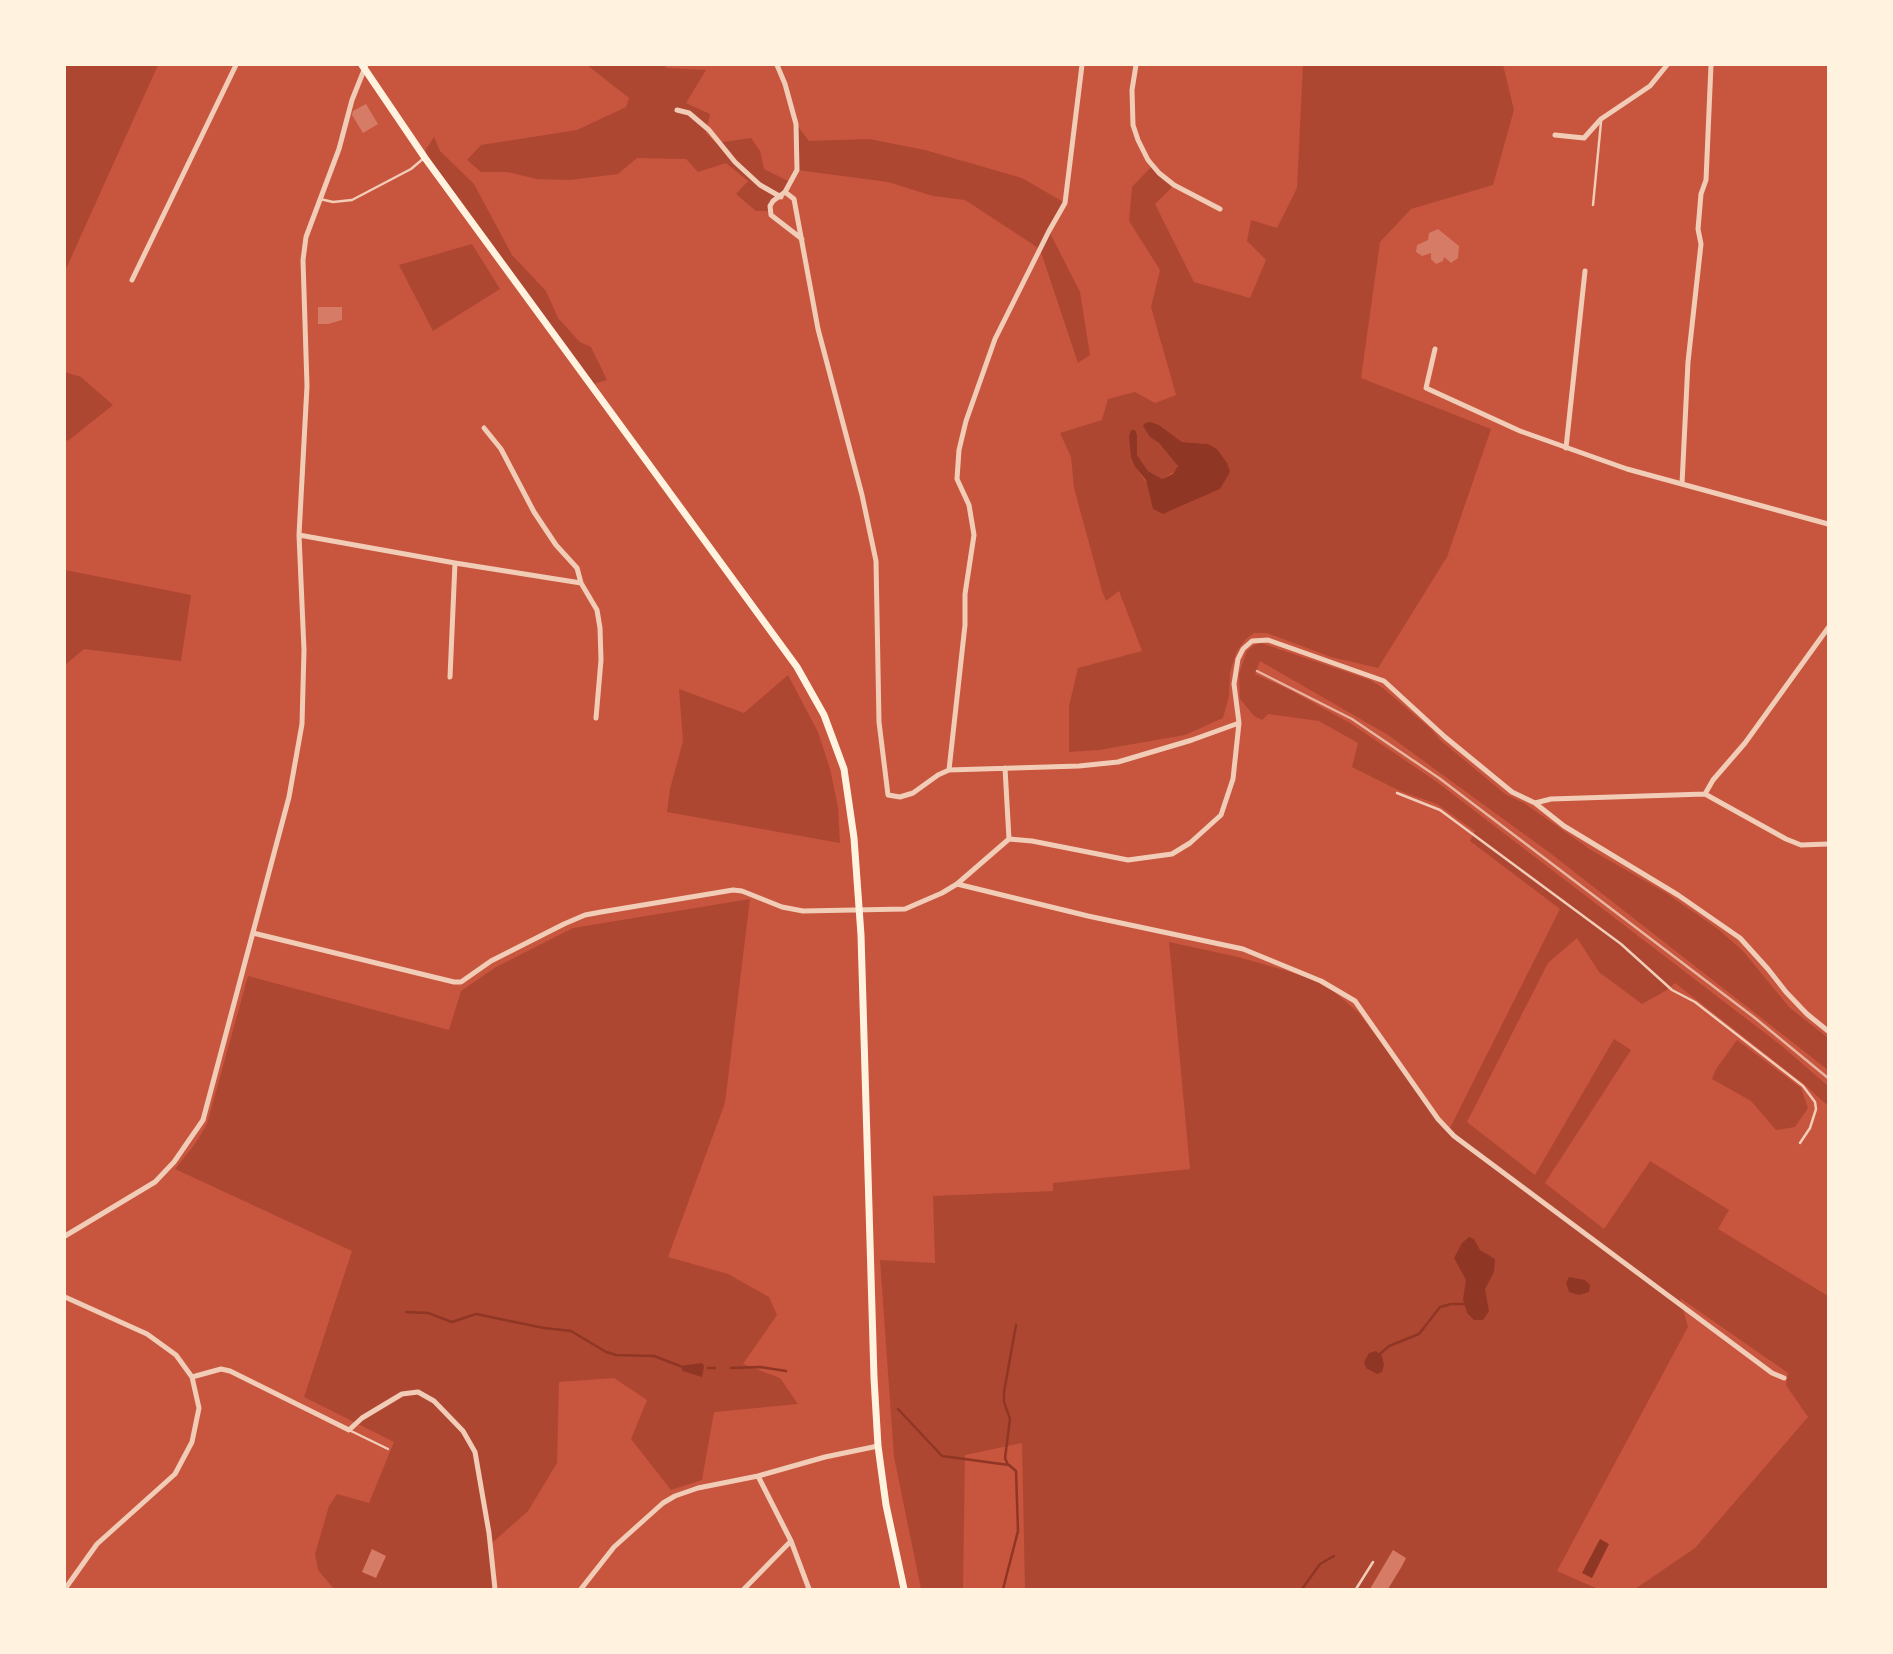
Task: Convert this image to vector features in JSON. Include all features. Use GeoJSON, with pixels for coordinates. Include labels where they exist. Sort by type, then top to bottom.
{"type":"FeatureCollection","features":[{"type":"Feature","properties":{"kind":"main road"},"geometry":{"type":"LineString","coordinates":[[364,66],[425,158],[797,667],[824,715],[844,769],[854,838],[859,909],[878,1446],[886,1505],[904,1589]]}},
{"type":"Feature","properties":{"kind":"street"},"geometry":{"type":"LineString","coordinates":[[132,280],[236,65]]}},
{"type":"Feature","properties":{"kind":"street"},"geometry":{"type":"LineString","coordinates":[[778,65],[793,109],[797,135],[797,170],[783,194],[770,206],[771,215],[802,239]]}},
{"type":"Feature","properties":{"kind":"street"},"geometry":{"type":"LineString","coordinates":[[949,770],[965,625],[965,594],[974,535],[969,505],[957,479],[959,450],[966,421],[995,339],[1065,203],[1082,65]]}},
{"type":"Feature","properties":{"kind":"street"},"geometry":{"type":"LineString","coordinates":[[1136,65],[1132,90],[1133,125],[1148,160],[1158,173],[1174,185],[1220,209]]}},
{"type":"Feature","properties":{"kind":"street"},"geometry":{"type":"LineString","coordinates":[[1555,135],[1584,138],[1601,119],[1650,86],[1667,65]]}},
{"type":"Feature","properties":{"kind":"street"},"geometry":{"type":"LineString","coordinates":[[1682,484],[1688,362],[1701,244],[1698,229],[1707,167],[1711,65]]}},
{"type":"Feature","properties":{"kind":"street"},"geometry":{"type":"LineString","coordinates":[[65,1236],[155,1182],[189,1144],[203,1120],[289,797],[302,724],[304,650],[299,535],[307,386],[303,260],[306,237],[339,149],[364,66]]}},
{"type":"Feature","properties":{"kind":"street"},"geometry":{"type":"LineString","coordinates":[[677,110],[689,113],[709,130],[735,162],[760,185],[794,199],[818,329],[862,495],[876,561],[880,722],[888,795],[900,797],[913,793],[949,770],[1079,766],[1118,762],[1239,723]]}},
{"type":"Feature","properties":{"kind":"street"},"geometry":{"type":"LineString","coordinates":[[1566,448],[1585,271]]}},
{"type":"Feature","properties":{"kind":"street"},"geometry":{"type":"LineString","coordinates":[[1435,349],[1426,388],[1520,431],[1626,469],[1828,524]]}},
{"type":"Feature","properties":{"kind":"street"},"geometry":{"type":"LineString","coordinates":[[484,428],[501,449],[534,512],[556,545],[577,569],[581,583],[597,610],[601,660],[596,718]]}},
{"type":"Feature","properties":{"kind":"street"},"geometry":{"type":"LineString","coordinates":[[299,535],[455,564],[581,583]]}},
{"type":"Feature","properties":{"kind":"street"},"geometry":{"type":"LineString","coordinates":[[450,677],[455,564]]}},
{"type":"Feature","properties":{"kind":"street"},"geometry":{"type":"LineString","coordinates":[[1705,794],[1828,628]]}},
{"type":"Feature","properties":{"kind":"street"},"geometry":{"type":"LineString","coordinates":[[253,933],[461,982],[491,961],[564,924],[601,912],[733,890],[803,911],[905,909],[957,884],[1009,839],[1128,860],[1171,854],[1190,843],[1221,815],[1233,779],[1239,723],[1234,684],[1238,659],[1243,649],[1252,641],[1268,640],[1384,681],[1445,737],[1512,792],[1535,803],[1564,826],[1678,895],[1740,938],[1786,992],[1828,1031]]}},
{"type":"Feature","properties":{"kind":"street"},"geometry":{"type":"LineString","coordinates":[[1005,768],[1009,839]]}},
{"type":"Feature","properties":{"kind":"street"},"geometry":{"type":"LineString","coordinates":[[1535,803],[1551,799],[1705,794],[1786,839],[1801,845],[1828,844]]}},
{"type":"Feature","properties":{"kind":"street"},"geometry":{"type":"LineString","coordinates":[[957,884],[1088,916],[1243,949],[1332,988],[1355,1001],[1438,1119],[1454,1136],[1772,1373],[1784,1378]]}},
{"type":"Feature","properties":{"kind":"street"},"geometry":{"type":"LineString","coordinates":[[65,1297],[147,1334],[176,1354],[192,1377],[199,1408],[197,1425],[186,1458],[176,1474],[97,1544],[65,1589]]}},
{"type":"Feature","properties":{"kind":"street"},"geometry":{"type":"LineString","coordinates":[[192,1377],[221,1369],[230,1371],[349,1430],[362,1418],[402,1394],[418,1392],[434,1401],[463,1431],[475,1452],[489,1533],[495,1589]]}},
{"type":"Feature","properties":{"kind":"street"},"geometry":{"type":"LineString","coordinates":[[581,1589],[614,1547],[663,1503],[698,1488],[878,1446]]}},
{"type":"Feature","properties":{"kind":"street"},"geometry":{"type":"LineString","coordinates":[[758,1476],[791,1541],[809,1589]]}},
{"type":"Feature","properties":{"kind":"street"},"geometry":{"type":"LineString","coordinates":[[744,1589],[791,1541]]}},
{"type":"Feature","properties":{"kind":"lane"},"geometry":{"type":"LineString","coordinates":[[1593,205],[1601,119]]}},
{"type":"Feature","properties":{"kind":"lane"},"geometry":{"type":"LineString","coordinates":[[320,199],[333,202],[352,200],[411,169],[425,158]]}},
{"type":"Feature","properties":{"kind":"lane"},"geometry":{"type":"LineString","coordinates":[[1397,793],[1440,810],[1621,944],[1672,990],[1695,1002],[1803,1086],[1815,1102],[1816,1109],[1810,1128],[1800,1143]]}},
{"type":"Feature","properties":{"kind":"lane"},"geometry":{"type":"LineString","coordinates":[[349,1430],[388,1449]]}},
{"type":"Feature","properties":{"kind":"lane"},"geometry":{"type":"LineString","coordinates":[[1356,1589],[1373,1562]]}},
{"type":"Feature","properties":{"kind":"shaded area"},"geometry":{"type":"Polygon","coordinates":[[[65,65],[158,65],[65,271],[65,65]]]}},
{"type":"Feature","properties":{"kind":"shaded area"},"geometry":{"type":"Polygon","coordinates":[[[587,65],[664,65],[667,68],[706,70],[686,103],[710,114],[706,133],[716,143],[751,138],[760,151],[764,169],[792,183],[773,201],[771,211],[756,211],[736,194],[748,181],[726,163],[698,172],[686,159],[637,158],[618,174],[570,180],[537,179],[507,172],[481,172],[467,160],[481,145],[577,130],[626,107],[629,98],[587,65]]]}},
{"type":"Feature","properties":{"kind":"shaded area"},"geometry":{"type":"Polygon","coordinates":[[[1303,65],[1503,65],[1514,110],[1493,185],[1411,209],[1380,242],[1361,378],[1491,429],[1447,557],[1378,668],[1331,657],[1267,633],[1254,633],[1237,651],[1230,672],[1229,696],[1223,718],[1185,735],[1099,750],[1069,752],[1069,706],[1078,668],[1142,651],[1119,591],[1106,601],[1102,591],[1074,488],[1071,457],[1060,433],[1102,420],[1108,399],[1135,392],[1155,403],[1176,395],[1151,307],[1160,270],[1129,221],[1132,187],[1152,166],[1174,185],[1155,204],[1194,282],[1250,298],[1266,260],[1247,241],[1251,220],[1277,228],[1297,188],[1303,65]],[[1159,425],[1150,437],[1177,463],[1177,470],[1162,479],[1148,471],[1137,455],[1137,435],[1134,430],[1135,467],[1168,512],[1220,489],[1217,449],[1208,444],[1182,442],[1159,425]]]}},
{"type":"Feature","properties":{"kind":"shaded area"},"geometry":{"type":"Polygon","coordinates":[[[796,124],[809,141],[869,139],[925,150],[1022,178],[1065,203],[1049,231],[1080,292],[1090,355],[1078,363],[1040,249],[965,200],[933,196],[888,182],[797,170],[796,124]]]}},
{"type":"Feature","properties":{"kind":"shaded area"},"geometry":{"type":"Polygon","coordinates":[[[434,137],[440,151],[474,184],[512,255],[546,291],[558,318],[580,342],[591,347],[607,380],[590,385],[425,158],[426,149],[434,137]]]}},
{"type":"Feature","properties":{"kind":"shaded area"},"geometry":{"type":"Polygon","coordinates":[[[472,244],[500,289],[433,331],[399,265],[472,244]]]}},
{"type":"Feature","properties":{"kind":"shaded area"},"geometry":{"type":"Polygon","coordinates":[[[65,372],[81,377],[113,405],[65,441],[65,372]]]}},
{"type":"Feature","properties":{"kind":"shaded area"},"geometry":{"type":"Polygon","coordinates":[[[1150,422],[1159,425],[1182,442],[1208,444],[1217,449],[1230,472],[1220,489],[1163,514],[1153,509],[1146,480],[1135,467],[1131,457],[1131,430],[1135,430],[1137,435],[1137,455],[1148,471],[1162,479],[1173,474],[1178,466],[1143,426],[1150,422]]]}},
{"type":"Feature","properties":{"kind":"shaded area"},"geometry":{"type":"Polygon","coordinates":[[[65,570],[191,595],[181,661],[84,649],[65,665],[65,570]]]}},
{"type":"Feature","properties":{"kind":"shaded area"},"geometry":{"type":"Polygon","coordinates":[[[1261,643],[1370,680],[1383,688],[1505,794],[1524,803],[1591,850],[1666,893],[1718,929],[1743,951],[1789,1007],[1828,1038],[1828,1070],[1550,853],[1388,735],[1260,661],[1255,674],[1350,723],[1437,782],[1782,1046],[1828,1086],[1828,1106],[1675,983],[1642,1004],[1599,972],[1577,938],[1548,963],[1467,1122],[1535,1175],[1614,1039],[1631,1050],[1545,1183],[1604,1229],[1650,1161],[1729,1210],[1718,1229],[1828,1296],[1828,1589],[1635,1589],[1695,1548],[1808,1417],[1786,1385],[1788,1373],[1680,1298],[1688,1327],[1557,1571],[1598,1589],[1025,1589],[1022,1443],[965,1455],[963,1589],[921,1589],[894,1457],[880,1260],[935,1263],[933,1196],[1053,1191],[1053,1183],[1190,1169],[1169,942],[1287,971],[1311,979],[1333,991],[1358,1012],[1448,1132],[1560,909],[1470,841],[1475,831],[1437,804],[1400,791],[1352,767],[1358,743],[1319,721],[1268,714],[1262,720],[1254,716],[1240,699],[1239,674],[1247,651],[1261,643]]]}},
{"type":"Feature","properties":{"kind":"shaded area"},"geometry":{"type":"Polygon","coordinates":[[[788,675],[818,732],[830,769],[838,807],[840,843],[667,812],[670,789],[683,741],[679,689],[744,713],[788,675]]]}},
{"type":"Feature","properties":{"kind":"shaded area"},"geometry":{"type":"Polygon","coordinates":[[[750,899],[725,1103],[668,1257],[728,1274],[769,1297],[777,1315],[743,1364],[780,1378],[798,1404],[714,1412],[702,1480],[671,1490],[631,1439],[647,1400],[614,1378],[559,1382],[557,1463],[528,1511],[492,1543],[496,1589],[334,1589],[318,1570],[315,1554],[329,1506],[337,1494],[369,1503],[394,1442],[304,1397],[352,1251],[175,1169],[207,1124],[248,976],[449,1030],[461,991],[496,967],[573,928],[750,899]]]}},
{"type":"Feature","properties":{"kind":"shaded area"},"geometry":{"type":"Polygon","coordinates":[[[1737,1040],[1801,1088],[1808,1108],[1795,1127],[1776,1130],[1751,1101],[1712,1079],[1737,1040]]]}},
{"type":"Feature","properties":{"kind":"shaded area"},"geometry":{"type":"Polygon","coordinates":[[[1469,1237],[1474,1239],[1480,1250],[1495,1259],[1494,1272],[1485,1289],[1489,1311],[1483,1320],[1474,1320],[1467,1313],[1463,1299],[1466,1280],[1454,1258],[1462,1243],[1469,1237]]]}},
{"type":"Feature","properties":{"kind":"shaded area"},"geometry":{"type":"Polygon","coordinates":[[[1569,1277],[1585,1280],[1590,1285],[1589,1292],[1579,1295],[1569,1292],[1566,1283],[1569,1277]]]}},
{"type":"Feature","properties":{"kind":"shaded area"},"geometry":{"type":"Polygon","coordinates":[[[1376,1351],[1382,1356],[1384,1365],[1382,1372],[1377,1374],[1366,1368],[1364,1362],[1369,1353],[1376,1351]]]}},
{"type":"Feature","properties":{"kind":"shaded area"},"geometry":{"type":"Polygon","coordinates":[[[702,1363],[702,1377],[683,1371],[680,1366],[702,1363]]]}},
{"type":"Feature","properties":{"kind":"shaded area"},"geometry":{"type":"Polygon","coordinates":[[[1600,1539],[1609,1544],[1592,1578],[1582,1573],[1600,1539]]]}},
{"type":"Feature","properties":{"kind":"building"},"geometry":{"type":"Polygon","coordinates":[[[366,104],[378,124],[363,133],[352,115],[353,111],[366,104]]]}},
{"type":"Feature","properties":{"kind":"building"},"geometry":{"type":"Polygon","coordinates":[[[1438,229],[1459,246],[1458,258],[1451,263],[1444,257],[1443,261],[1436,264],[1431,259],[1431,253],[1422,256],[1416,252],[1417,245],[1428,240],[1429,233],[1438,229]]]}},
{"type":"Feature","properties":{"kind":"building"},"geometry":{"type":"Polygon","coordinates":[[[318,307],[342,307],[342,320],[318,324],[318,307]]]}},
{"type":"Feature","properties":{"kind":"building"},"geometry":{"type":"Polygon","coordinates":[[[372,1549],[386,1556],[376,1578],[362,1572],[372,1549]]]}},
{"type":"Feature","properties":{"kind":"building"},"geometry":{"type":"Polygon","coordinates":[[[1393,1550],[1406,1558],[1402,1566],[1388,1589],[1370,1589],[1393,1550]]]}},
{"type":"Feature","properties":{"kind":"waterway"},"geometry":{"type":"LineString","coordinates":[[1380,1354],[1389,1346],[1419,1334],[1440,1307],[1464,1304]]}},
{"type":"Feature","properties":{"kind":"waterway"},"geometry":{"type":"LineString","coordinates":[[406,1312],[428,1313],[452,1322],[476,1314],[571,1331],[606,1352],[616,1355],[654,1356],[680,1366]]}},
{"type":"Feature","properties":{"kind":"waterway"},"geometry":{"type":"LineString","coordinates":[[1008,1465],[1005,1458],[1010,1419],[1004,1402],[1004,1392],[1016,1325]]}},
{"type":"Feature","properties":{"kind":"waterway"},"geometry":{"type":"LineString","coordinates":[[731,1368],[760,1367],[786,1371]]}},
{"type":"Feature","properties":{"kind":"waterway"},"geometry":{"type":"LineString","coordinates":[[708,1368],[715,1368]]}},
{"type":"Feature","properties":{"kind":"waterway"},"geometry":{"type":"LineString","coordinates":[[898,1409],[942,1456],[1009,1465],[1016,1471],[1018,1531],[1003,1589]]}},
{"type":"Feature","properties":{"kind":"waterway"},"geometry":{"type":"LineString","coordinates":[[1302,1589],[1320,1564],[1334,1556]]}},
{"type":"Feature","properties":{"kind":"railway"},"geometry":{"type":"LineString","coordinates":[[1257,671],[1352,719],[1439,778],[1755,1018],[1828,1078]]}}]}
